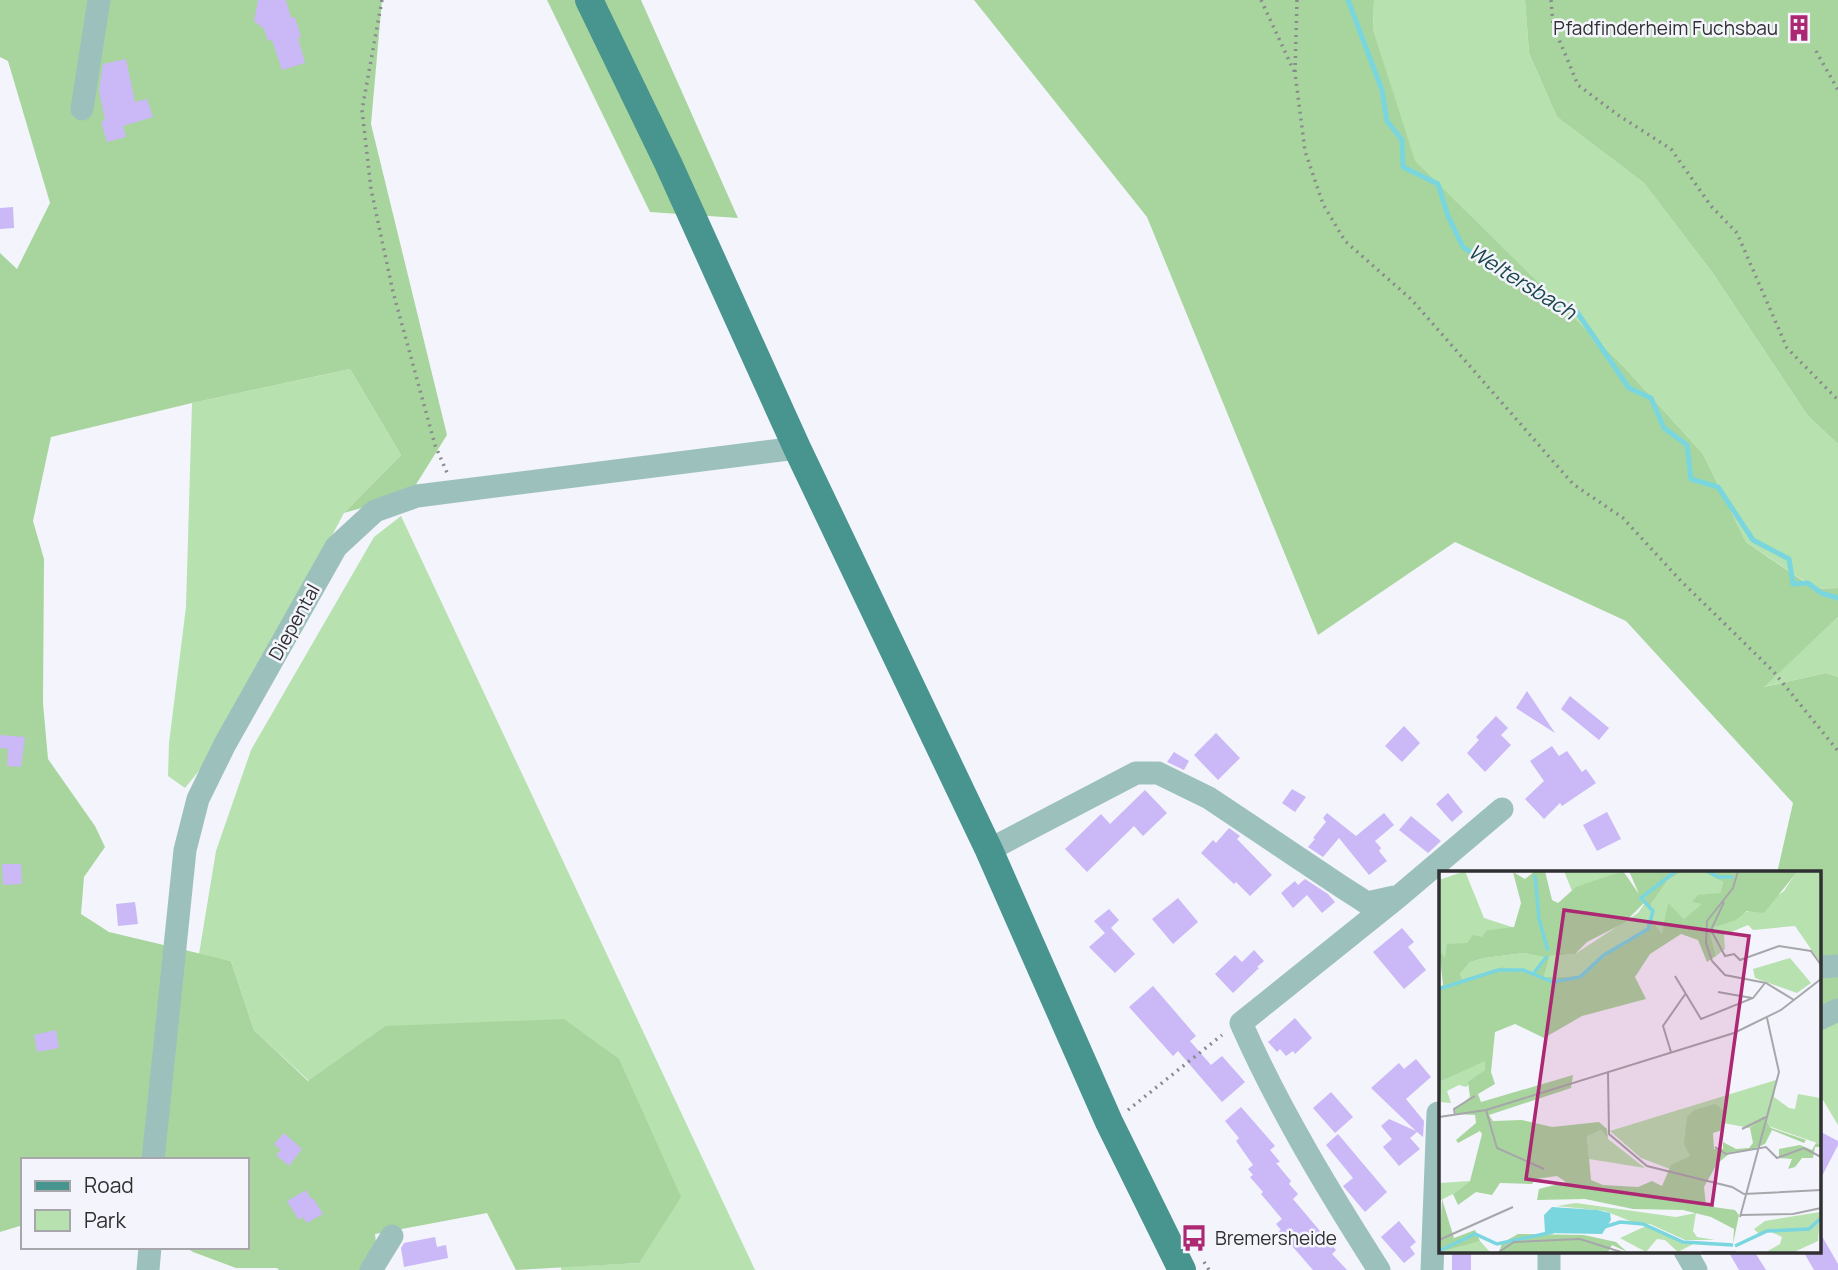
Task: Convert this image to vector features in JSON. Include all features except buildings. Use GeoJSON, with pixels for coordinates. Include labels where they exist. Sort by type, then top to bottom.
{"type":"FeatureCollection","features":[{"type":"Feature","properties":{"kind":"main road"},"geometry":{"type":"LineString","coordinates":[[589,0],[668,163],[797,448],[989,850],[1109,1122],[1182,1270]]}},
{"type":"Feature","properties":{"kind":"street"},"geometry":{"type":"LineString","coordinates":[[82,109],[99,0]]}},
{"type":"Feature","properties":{"kind":"street","name":"Diepental"},"geometry":{"type":"LineString","coordinates":[[153,1158],[185,850],[198,799],[225,744],[336,547],[375,510],[417,496],[797,448]]}},
{"type":"Feature","properties":{"kind":"street"},"geometry":{"type":"LineString","coordinates":[[989,850],[1136,774],[1158,772],[1209,798],[1367,902],[1398,897]]}},
{"type":"Feature","properties":{"kind":"street"},"geometry":{"type":"LineString","coordinates":[[1379,1270],[1321,1177],[1259,1064],[1241,1023],[1398,897],[1502,809]]}},
{"type":"Feature","properties":{"kind":"street"},"geometry":{"type":"LineString","coordinates":[[1820,967],[1838,966]]}},
{"type":"Feature","properties":{"kind":"street"},"geometry":{"type":"LineString","coordinates":[[1820,1018],[1838,1010]]}},
{"type":"Feature","properties":{"kind":"street"},"geometry":{"type":"LineString","coordinates":[[1432,1270],[1438,1113]]}},
{"type":"Feature","properties":{"kind":"street"},"geometry":{"type":"LineString","coordinates":[[372,1270],[392,1236]]}},
{"type":"Feature","properties":{"kind":"street"},"geometry":{"type":"LineString","coordinates":[[148,1270],[150,1249]]}},
{"type":"Feature","properties":{"kind":"street"},"geometry":{"type":"LineString","coordinates":[[1549,1252],[1549,1270]]}},
{"type":"Feature","properties":{"kind":"street"},"geometry":{"type":"LineString","coordinates":[[1686,1252],[1696,1270]]}},
{"type":"Feature","properties":{"kind":"path"},"geometry":{"type":"LineString","coordinates":[[382,0],[362,110],[371,189],[393,292],[435,445],[456,491]]}},
{"type":"Feature","properties":{"kind":"path"},"geometry":{"type":"LineString","coordinates":[[1261,0],[1295,72]]}},
{"type":"Feature","properties":{"kind":"path"},"geometry":{"type":"LineString","coordinates":[[1297,0],[1295,72],[1306,151],[1323,204],[1345,241],[1412,300],[1573,484],[1623,518],[1680,580],[1773,671],[1838,751]]}},
{"type":"Feature","properties":{"kind":"path"},"geometry":{"type":"LineString","coordinates":[[1551,0],[1553,24],[1578,85],[1671,149],[1711,206],[1737,233],[1787,348],[1838,400]]}},
{"type":"Feature","properties":{"kind":"path"},"geometry":{"type":"LineString","coordinates":[[1816,51],[1838,90]]}},
{"type":"Feature","properties":{"kind":"path"},"geometry":{"type":"LineString","coordinates":[[1123,1114],[1222,1035]]}},
{"type":"Feature","properties":{"kind":"green space"},"geometry":{"type":"Polygon","coordinates":[[[0,0],[382,0],[371,124],[447,435],[410,494],[344,513],[401,455],[350,369],[51,437],[33,521],[44,559],[43,703],[48,759],[95,826],[105,847],[84,877],[81,914],[109,932],[231,961],[254,1030],[308,1081],[385,1026],[564,1019],[619,1059],[681,1197],[639,1263],[516,1270],[487,1213],[375,1234],[379,1270],[236,1268],[188,1249],[248,1249],[248,1158],[21,1158],[21,1226],[0,1232],[0,253],[17,269],[50,203],[8,61],[0,57],[0,0]]]}},
{"type":"Feature","properties":{"kind":"green space"},"geometry":{"type":"Polygon","coordinates":[[[547,0],[641,0],[738,218],[650,212],[547,0]]]}},
{"type":"Feature","properties":{"kind":"green space"},"geometry":{"type":"Polygon","coordinates":[[[974,0],[1374,0],[1373,29],[1415,161],[1624,367],[1703,454],[1746,542],[1815,589],[1838,588],[1838,617],[1764,687],[1826,673],[1838,677],[1838,1021],[1820,1016],[1820,871],[1777,871],[1793,803],[1626,621],[1455,542],[1318,635],[1147,217],[974,0]]]}},
{"type":"Feature","properties":{"kind":"green space"},"geometry":{"type":"Polygon","coordinates":[[[1374,0],[1525,0],[1529,53],[1557,117],[1644,183],[1712,272],[1808,416],[1838,444],[1838,588],[1816,589],[1746,542],[1703,454],[1624,367],[1414,161],[1373,29],[1374,0]]]}},
{"type":"Feature","properties":{"kind":"green space"},"geometry":{"type":"Polygon","coordinates":[[[1525,0],[1838,0],[1838,444],[1808,416],[1712,272],[1644,183],[1557,117],[1529,53],[1525,0]]]}},
{"type":"Feature","properties":{"kind":"green space"},"geometry":{"type":"Polygon","coordinates":[[[350,369],[401,455],[344,513],[220,745],[185,788],[168,776],[169,743],[186,607],[192,403],[350,369]]]}},
{"type":"Feature","properties":{"kind":"green space"},"geometry":{"type":"Polygon","coordinates":[[[401,516],[755,1270],[561,1270],[561,1267],[639,1263],[385,1026],[309,1081],[254,1030],[231,961],[199,954],[216,851],[251,750],[374,537],[401,516]]]}},
{"type":"Feature","properties":{"kind":"green space"},"geometry":{"type":"Polygon","coordinates":[[[1838,617],[1838,677],[1826,673],[1763,687],[1838,617]]]}},
{"type":"Feature","properties":{"kind":"green space"},"geometry":{"type":"Polygon","coordinates":[[[1820,1016],[1838,1021],[1838,1125],[1823,1100],[1820,1100],[1820,1016]]]}},
{"type":"Feature","properties":{"kind":"waterway","name":"Weltersbach"},"geometry":{"type":"LineString","coordinates":[[1348,0],[1382,90],[1387,121],[1402,140],[1403,167],[1438,184],[1448,216],[1463,247],[1530,290],[1577,312],[1629,388],[1651,398],[1664,428],[1687,445],[1691,479],[1718,487],[1753,540],[1789,559],[1793,584],[1808,583],[1821,593],[1838,598]]}},
{"type":"Feature","properties":{"kind":"place","name":"Pfadfinderheim Fuchsbau"},"geometry":{"type":"Point","coordinates":[1799,28]}},
{"type":"Feature","properties":{"kind":"place","name":"Bremersheide"},"geometry":{"type":"Point","coordinates":[1194,1238]}}]}
